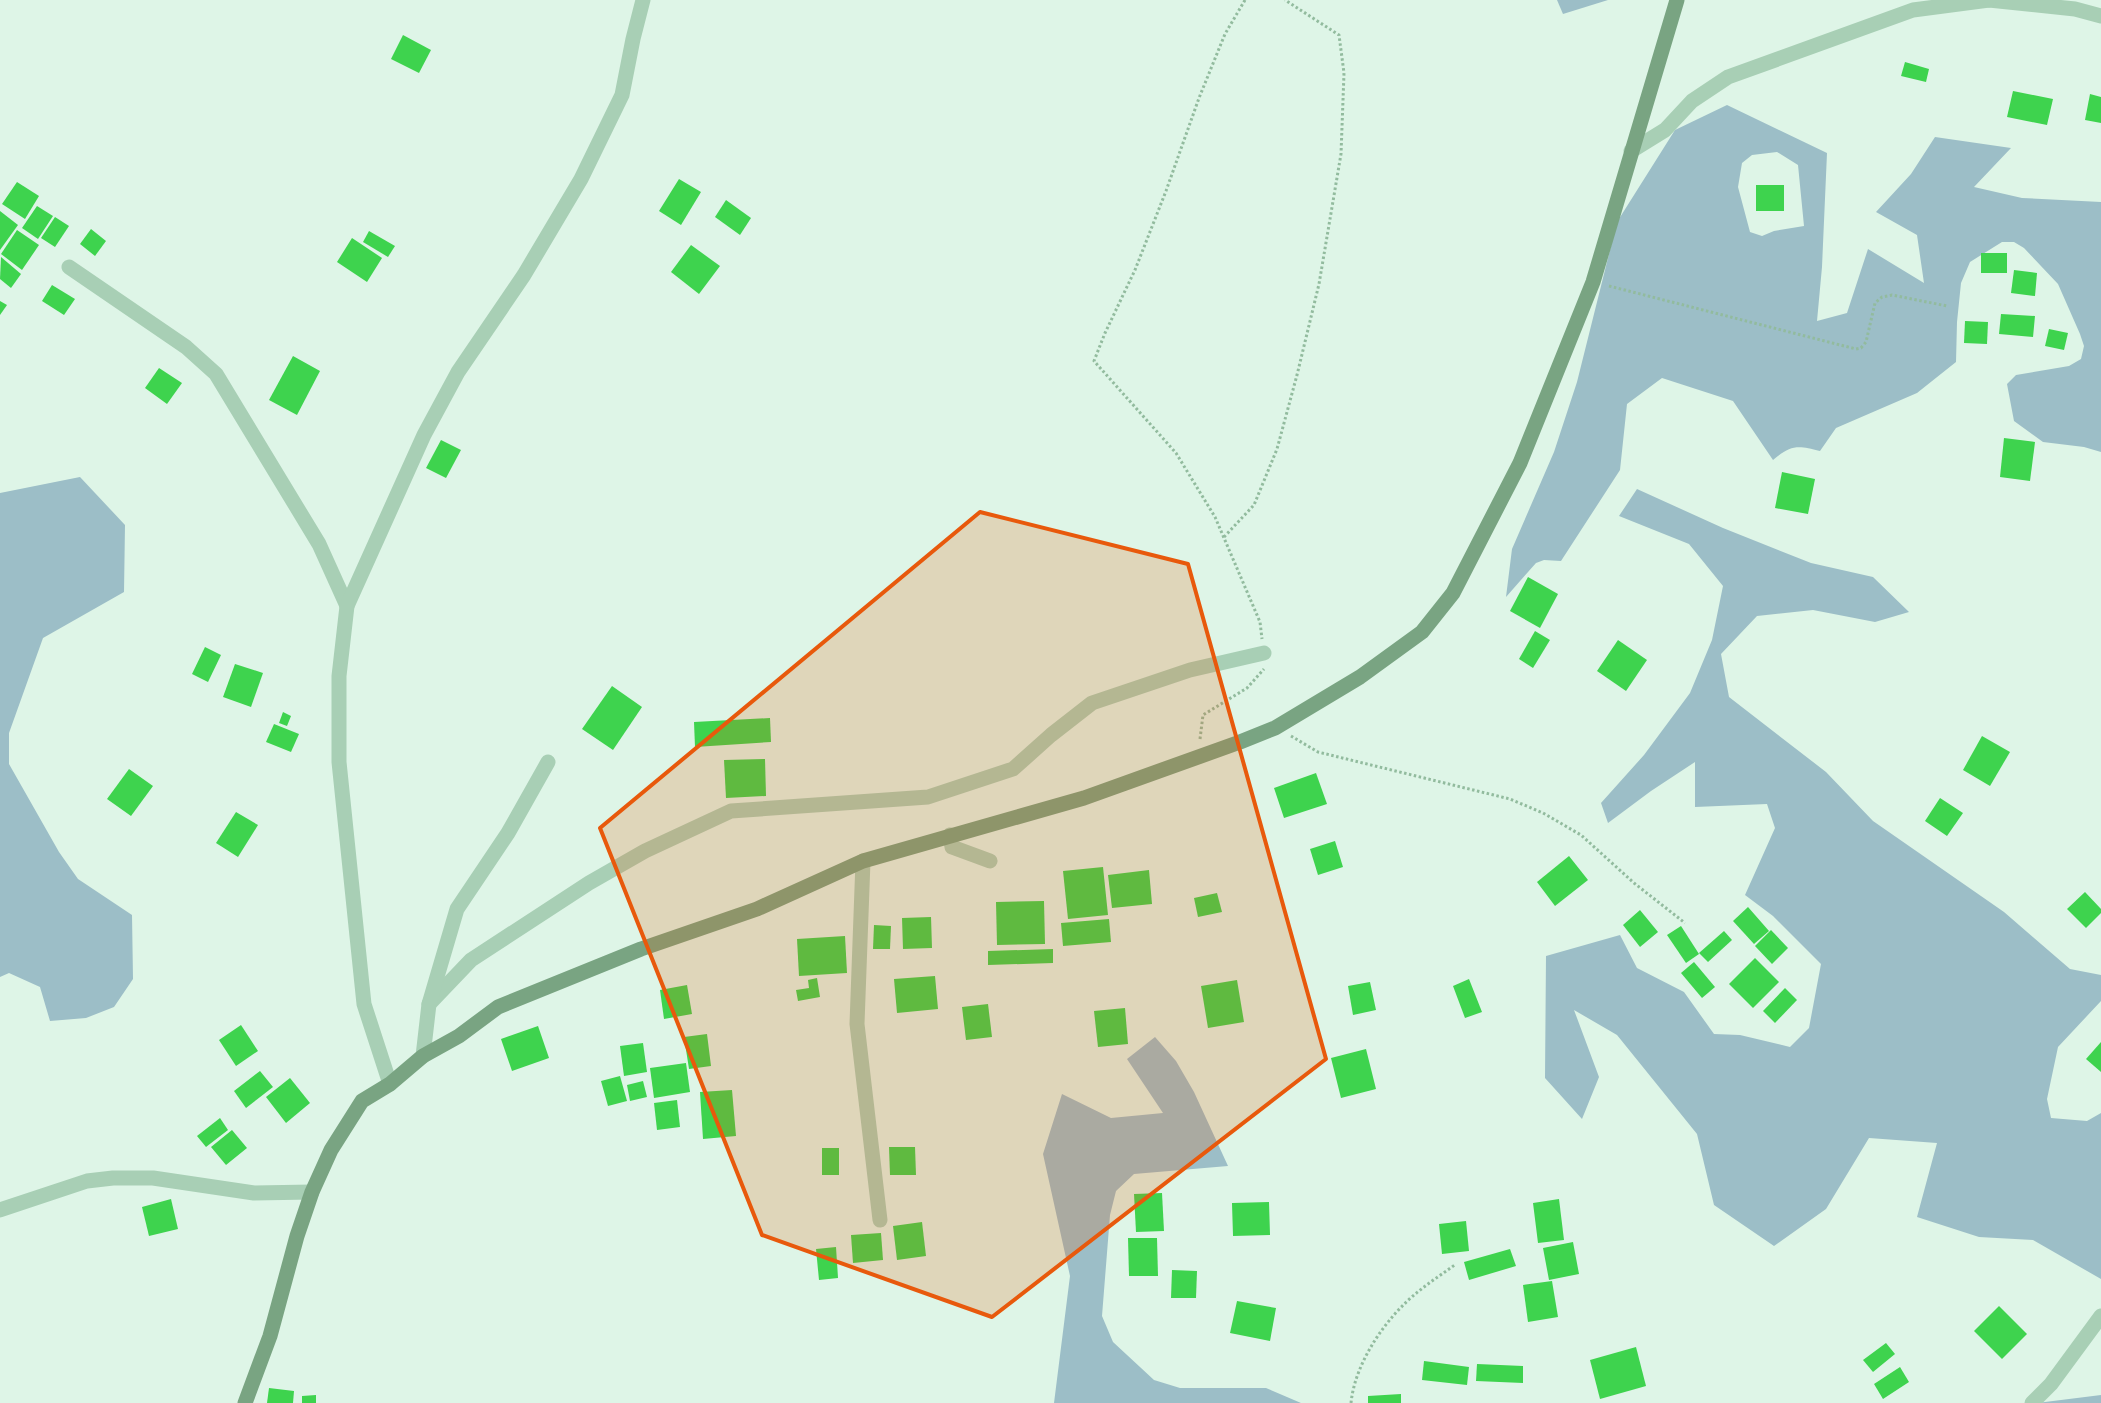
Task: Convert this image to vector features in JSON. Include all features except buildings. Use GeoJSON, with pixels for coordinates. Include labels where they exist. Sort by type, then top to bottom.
{"type":"FeatureCollection","features":[{"type":"Feature","properties":{"kind":"main road"},"geometry":{"type":"LineString","coordinates":[[245,1403],[270,1336],[312,1192],[331,1150],[362,1101],[390,1084],[423,1056],[459,1036],[498,1007],[641,949],[757,909],[863,861],[1084,798],[1275,728],[1360,677],[1422,632],[1453,593],[1520,463],[1594,282],[1677,0]]}},
{"type":"Feature","properties":{"kind":"street"},"geometry":{"type":"LineString","coordinates":[[390,1084],[364,1004],[339,762],[339,676],[347,606],[424,434],[458,372],[524,275],[581,179],[622,95],[643,0]]}},
{"type":"Feature","properties":{"kind":"street"},"geometry":{"type":"LineString","coordinates":[[1631,151],[1665,130],[1692,100],[1728,77],[1913,10],[1989,0],[2075,9],[2101,16]]}},
{"type":"Feature","properties":{"kind":"street"},"geometry":{"type":"LineString","coordinates":[[69,267],[186,347],[216,374],[319,544],[347,606]]}},
{"type":"Feature","properties":{"kind":"street"},"geometry":{"type":"LineString","coordinates":[[429,1004],[471,960],[589,883],[645,851],[731,811],[928,797],[1013,769],[1051,735],[1092,703],[1190,670],[1264,652]]}},
{"type":"Feature","properties":{"kind":"street"},"geometry":{"type":"LineString","coordinates":[[423,1056],[429,1004],[457,909],[508,834],[548,762]]}},
{"type":"Feature","properties":{"kind":"street"},"geometry":{"type":"LineString","coordinates":[[950,835],[952,847],[990,860]]}},
{"type":"Feature","properties":{"kind":"street"},"geometry":{"type":"LineString","coordinates":[[863,861],[857,1024],[880,1220]]}},
{"type":"Feature","properties":{"kind":"street"},"geometry":{"type":"LineString","coordinates":[[0,1210],[87,1181],[114,1178],[153,1178],[254,1193],[312,1192]]}},
{"type":"Feature","properties":{"kind":"street"},"geometry":{"type":"LineString","coordinates":[[2032,1403],[2051,1384],[2101,1316]]}},
{"type":"Feature","properties":{"kind":"path"},"geometry":{"type":"LineString","coordinates":[[1198,757],[1203,715],[1247,688],[1266,667],[1260,622],[1215,517],[1176,453],[1094,361],[1104,333],[1135,270],[1156,218],[1198,98],[1225,34],[1245,0]]}},
{"type":"Feature","properties":{"kind":"path"},"geometry":{"type":"LineString","coordinates":[[1224,537],[1254,505],[1277,449],[1319,284],[1341,154],[1344,73],[1339,35],[1285,0]]}},
{"type":"Feature","properties":{"kind":"path"},"geometry":{"type":"LineString","coordinates":[[1594,282],[1856,349],[1862,348],[1866,342],[1875,303],[1882,297],[1892,295],[1946,306]]}},
{"type":"Feature","properties":{"kind":"path"},"geometry":{"type":"LineString","coordinates":[[1275,728],[1318,752],[1510,799],[1543,813],[1581,836],[1634,883],[1685,923]]}},
{"type":"Feature","properties":{"kind":"path"},"geometry":{"type":"LineString","coordinates":[[1351,1403],[1359,1369],[1379,1333],[1417,1292],[1456,1264]]}},
{"type":"Feature","properties":{"kind":"highlighted area"},"geometry":{"type":"Polygon","coordinates":[[[980,512],[1188,564],[1326,1059],[992,1317],[762,1235],[600,828],[980,512]]]}},
{"type":"Feature","properties":{"kind":"shaded area"},"geometry":{"type":"Polygon","coordinates":[[[1557,0],[1608,0],[1563,14],[1557,0]]]}},
{"type":"Feature","properties":{"kind":"shaded area"},"geometry":{"type":"Polygon","coordinates":[[[1727,105],[1827,153],[1822,267],[1817,321],[1847,313],[1868,249],[1924,283],[1917,235],[1876,212],[1911,174],[1935,137],[2011,148],[1974,187],[2022,198],[2101,202],[2101,452],[2084,447],[2043,442],[2014,421],[2007,384],[2016,375],[2069,366],[2081,359],[2084,346],[2058,284],[2024,248],[2014,242],[2002,242],[1970,262],[1961,283],[1957,322],[1956,362],[1917,393],[1836,428],[1820,451],[1800,447],[1785,451],[1773,460],[1733,401],[1662,378],[1627,404],[1620,470],[1561,561],[1544,560],[1536,563],[1506,597],[1512,549],[1554,452],[1577,382],[1617,222],[1675,130],[1727,105]],[[1777,152],[1752,155],[1742,163],[1738,187],[1750,232],[1762,236],[1774,231],[1804,226],[1798,165],[1777,152]]]}},
{"type":"Feature","properties":{"kind":"shaded area"},"geometry":{"type":"Polygon","coordinates":[[[80,477],[125,525],[124,592],[43,638],[9,733],[9,764],[59,852],[78,879],[132,915],[133,979],[114,1007],[86,1018],[50,1021],[40,987],[9,973],[0,977],[0,493],[80,477]]]}},
{"type":"Feature","properties":{"kind":"shaded area"},"geometry":{"type":"Polygon","coordinates":[[[1637,489],[1723,528],[1811,563],[1873,577],[1909,612],[1875,622],[1813,610],[1757,616],[1721,654],[1729,697],[1826,772],[1873,821],[2004,912],[2070,969],[2101,975],[2101,1001],[2058,1047],[2047,1099],[2051,1118],[2087,1121],[2101,1113],[2101,1279],[2033,1240],[1979,1237],[1917,1217],[1937,1143],[1869,1138],[1826,1209],[1774,1246],[1714,1205],[1697,1134],[1617,1035],[1574,1010],[1599,1077],[1582,1119],[1545,1078],[1546,956],[1620,935],[1637,968],[1684,992],[1714,1034],[1740,1035],[1790,1047],[1809,1028],[1821,964],[1773,916],[1745,895],[1775,828],[1767,804],[1695,807],[1695,762],[1651,791],[1608,823],[1601,803],[1644,755],[1690,693],[1712,640],[1723,586],[1689,544],[1619,516],[1637,489]]]}},
{"type":"Feature","properties":{"kind":"shaded area"},"geometry":{"type":"Polygon","coordinates":[[[1155,1037],[1176,1061],[1194,1092],[1228,1166],[1134,1174],[1116,1191],[1110,1215],[1102,1316],[1113,1342],[1154,1380],[1180,1388],[1266,1388],[1301,1403],[1054,1403],[1070,1276],[1043,1154],[1062,1094],[1111,1118],[1163,1113],[1127,1059],[1155,1037]]]}},
{"type":"Feature","properties":{"kind":"shaded area"},"geometry":{"type":"Polygon","coordinates":[[[2101,1395],[2101,1403],[2037,1403],[2101,1395]]]}}]}
